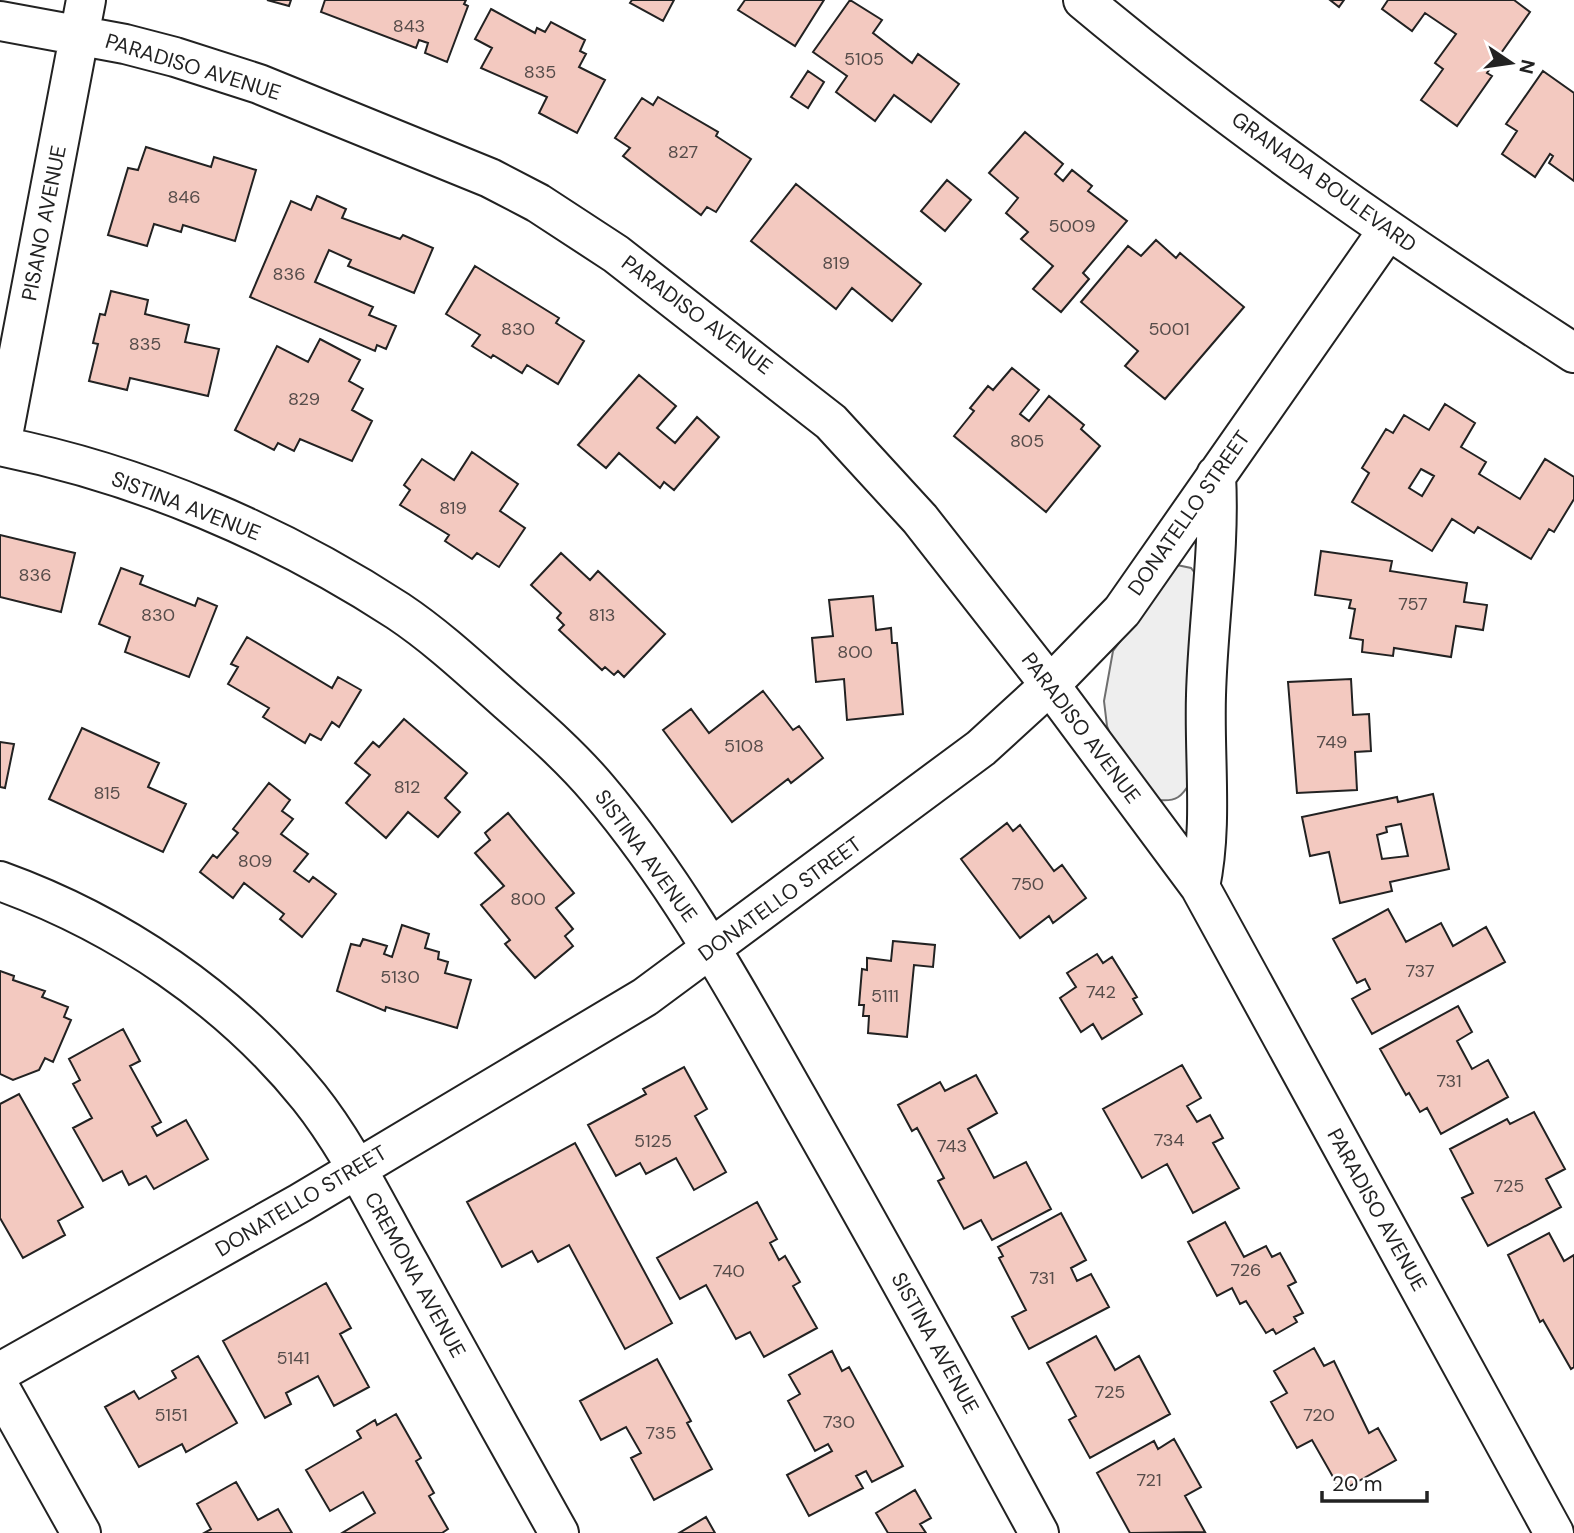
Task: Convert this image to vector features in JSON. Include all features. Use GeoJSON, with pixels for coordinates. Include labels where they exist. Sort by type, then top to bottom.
{"type":"FeatureCollection","features":[{"type":"Feature","properties":{"kind":"street","name":"GRANADA BOULEVARD"},"geometry":{"type":"LineString","coordinates":[[1083,0],[1171,71],[1388,230],[1574,353]]}},
{"type":"Feature","properties":{"kind":"street","name":"PARADISO AVENUE"},"geometry":{"type":"LineString","coordinates":[[0,21],[82,17],[175,57],[259,84],[490,178],[581,229],[711,325],[831,422],[920,519],[1050,685],[1200,887],[1554,1533]]}},
{"type":"Feature","properties":{"kind":"street","name":"PISANO AVENUE"},"geometry":{"type":"LineString","coordinates":[[1,446],[82,17]]}},
{"type":"Feature","properties":{"kind":"street","name":"DONATELLO STREET"},"geometry":{"type":"LineString","coordinates":[[0,1372],[290,1210],[355,1168],[645,997],[981,748],[1050,685],[1116,618],[1388,230]]}},
{"type":"Feature","properties":{"kind":"street","name":"SISTINA AVENUE"},"geometry":{"type":"LineString","coordinates":[[1,446],[37,454],[164,494],[261,533],[399,612],[499,694],[551,740],[597,787],[668,881],[712,949],[922,1317],[1039,1533]]}},
{"type":"Feature","properties":{"kind":"street"},"geometry":{"type":"LineString","coordinates":[[1200,887],[1207,827],[1206,693],[1219,525],[1216,475]]}},
{"type":"Feature","properties":{"kind":"street","name":"CREMONA AVENUE"},"geometry":{"type":"LineString","coordinates":[[0,881],[117,933],[203,993],[281,1065],[309,1097],[355,1168],[559,1533]]}},
{"type":"Feature","properties":{"kind":"street"},"geometry":{"type":"LineString","coordinates":[[0,1388],[80,1533]]}},
{"type":"Feature","properties":{"kind":"shaded area"},"geometry":{"type":"Polygon","coordinates":[[[1177,565],[1191,568],[1198,577],[1191,781],[1178,797],[1158,800],[1117,751],[1107,726],[1104,701],[1113,651],[1177,565]]]}},
{"type":"Feature","properties":{"kind":"building"},"geometry":{"type":"Polygon","coordinates":[[[267,0],[291,0],[289,6],[267,0]]]}},
{"type":"Feature","properties":{"kind":"building"},"geometry":{"type":"Polygon","coordinates":[[[325,0],[466,0],[464,4],[468,6],[447,62],[425,53],[428,43],[419,40],[416,48],[321,12],[325,0]]]}},
{"type":"Feature","properties":{"kind":"building"},"geometry":{"type":"Polygon","coordinates":[[[632,0],[674,0],[663,21],[630,3],[632,0]]]}},
{"type":"Feature","properties":{"kind":"building"},"geometry":{"type":"Polygon","coordinates":[[[745,0],[824,0],[795,46],[738,10],[745,0]]]}},
{"type":"Feature","properties":{"kind":"building"},"geometry":{"type":"Polygon","coordinates":[[[850,0],[882,20],[873,33],[912,63],[918,54],[959,84],[931,122],[894,95],[875,121],[836,92],[847,76],[813,52],[850,0]]]}},
{"type":"Feature","properties":{"kind":"building"},"geometry":{"type":"Polygon","coordinates":[[[1330,0],[1344,0],[1339,7],[1330,0]]]}},
{"type":"Feature","properties":{"kind":"building"},"geometry":{"type":"Polygon","coordinates":[[[1388,0],[1514,0],[1530,12],[1487,73],[1492,76],[1457,126],[1421,100],[1443,69],[1435,63],[1456,34],[1425,13],[1412,31],[1382,9],[1388,0]]]}},
{"type":"Feature","properties":{"kind":"building"},"geometry":{"type":"Polygon","coordinates":[[[491,9],[535,33],[537,28],[545,32],[551,22],[585,40],[580,51],[586,54],[579,67],[605,80],[577,133],[539,113],[547,97],[481,68],[492,48],[475,39],[491,9]]]}},
{"type":"Feature","properties":{"kind":"building"},"geometry":{"type":"Polygon","coordinates":[[[808,71],[824,82],[808,108],[791,97],[808,71]]]}},
{"type":"Feature","properties":{"kind":"building"},"geometry":{"type":"Polygon","coordinates":[[[1543,71],[1574,93],[1574,181],[1549,163],[1553,156],[1550,154],[1535,177],[1502,154],[1517,131],[1506,124],[1543,71]]]}},
{"type":"Feature","properties":{"kind":"building"},"geometry":{"type":"Polygon","coordinates":[[[658,97],[718,132],[716,136],[751,159],[716,212],[707,207],[701,215],[623,156],[630,148],[615,138],[642,98],[653,105],[658,97]]]}},
{"type":"Feature","properties":{"kind":"building"},"geometry":{"type":"Polygon","coordinates":[[[1025,132],[1063,164],[1055,174],[1063,181],[1072,170],[1092,186],[1088,191],[1127,221],[1083,273],[1089,279],[1061,312],[1033,289],[1053,266],[1021,239],[1028,232],[1006,213],[1018,198],[989,173],[1025,132]]]}},
{"type":"Feature","properties":{"kind":"building"},"geometry":{"type":"Polygon","coordinates":[[[146,147],[211,167],[214,157],[256,170],[235,241],[183,225],[181,232],[154,224],[147,246],[108,235],[128,168],[138,170],[146,147]]]}},
{"type":"Feature","properties":{"kind":"building"},"geometry":{"type":"Polygon","coordinates":[[[947,180],[971,200],[945,231],[921,211],[947,180]]]}},
{"type":"Feature","properties":{"kind":"building"},"geometry":{"type":"Polygon","coordinates":[[[796,184],[921,284],[892,321],[852,288],[836,309],[751,241],[796,184]]]}},
{"type":"Feature","properties":{"kind":"building"},"geometry":{"type":"Polygon","coordinates":[[[317,196],[346,209],[342,218],[400,239],[403,235],[433,248],[414,293],[348,266],[351,260],[329,250],[315,282],[373,307],[369,315],[396,326],[386,349],[377,345],[375,351],[250,297],[291,201],[311,210],[317,196]]]}},
{"type":"Feature","properties":{"kind":"building"},"geometry":{"type":"Polygon","coordinates":[[[1156,240],[1176,258],[1180,253],[1244,307],[1165,399],[1125,366],[1138,351],[1081,302],[1128,246],[1141,256],[1156,240]]]}},
{"type":"Feature","properties":{"kind":"building"},"geometry":{"type":"Polygon","coordinates":[[[475,266],[559,318],[556,323],[584,341],[558,384],[527,365],[522,373],[493,355],[491,358],[472,346],[480,335],[446,314],[475,266]]]}},
{"type":"Feature","properties":{"kind":"building"},"geometry":{"type":"Polygon","coordinates":[[[111,291],[148,300],[145,314],[189,325],[185,342],[219,349],[208,396],[130,378],[127,390],[89,381],[98,344],[93,343],[100,314],[105,315],[111,291]]]}},
{"type":"Feature","properties":{"kind":"building"},"geometry":{"type":"Polygon","coordinates":[[[320,339],[360,360],[349,381],[363,389],[352,410],[372,421],[352,461],[300,439],[294,451],[278,443],[274,450],[235,430],[277,346],[308,362],[320,339]]]}},
{"type":"Feature","properties":{"kind":"building"},"geometry":{"type":"Polygon","coordinates":[[[1012,368],[1039,390],[1020,414],[1029,421],[1049,396],[1084,425],[1081,429],[1100,446],[1046,512],[954,436],[974,411],[970,408],[988,386],[993,390],[1012,368]]]}},
{"type":"Feature","properties":{"kind":"building"},"geometry":{"type":"Polygon","coordinates":[[[639,375],[676,406],[657,428],[675,443],[697,417],[719,437],[674,490],[664,482],[660,488],[619,453],[606,468],[578,445],[639,375]]]}},
{"type":"Feature","properties":{"kind":"building"},"geometry":{"type":"Polygon","coordinates":[[[1445,404],[1475,423],[1461,447],[1486,462],[1479,474],[1520,499],[1545,459],[1574,477],[1574,499],[1554,532],[1549,529],[1531,559],[1478,527],[1474,533],[1452,519],[1432,551],[1352,502],[1369,473],[1362,468],[1386,429],[1393,433],[1404,415],[1429,430],[1445,404]],[[1421,469],[1409,488],[1422,496],[1434,476],[1421,469]]]}},
{"type":"Feature","properties":{"kind":"building"},"geometry":{"type":"Polygon","coordinates":[[[472,452],[518,484],[500,511],[525,528],[499,567],[477,553],[472,559],[445,541],[449,535],[400,505],[410,490],[404,485],[422,459],[454,480],[472,452]]]}},
{"type":"Feature","properties":{"kind":"building"},"geometry":{"type":"Polygon","coordinates":[[[0,535],[75,553],[61,612],[0,597],[0,535]]]}},
{"type":"Feature","properties":{"kind":"building"},"geometry":{"type":"Polygon","coordinates":[[[1321,551],[1392,561],[1390,571],[1467,583],[1464,602],[1487,605],[1483,630],[1456,626],[1451,657],[1394,648],[1393,656],[1362,652],[1363,640],[1350,638],[1355,609],[1349,608],[1351,600],[1315,595],[1321,551]]]}},
{"type":"Feature","properties":{"kind":"building"},"geometry":{"type":"Polygon","coordinates":[[[561,553],[590,580],[598,571],[665,634],[624,677],[618,671],[614,675],[605,667],[602,670],[559,630],[564,625],[557,618],[561,613],[531,585],[561,553]]]}},
{"type":"Feature","properties":{"kind":"building"},"geometry":{"type":"Polygon","coordinates":[[[121,568],[143,576],[140,584],[195,606],[198,598],[217,606],[189,677],[125,652],[130,637],[99,624],[121,568]]]}},
{"type":"Feature","properties":{"kind":"building"},"geometry":{"type":"Polygon","coordinates":[[[873,596],[876,630],[891,628],[892,643],[897,643],[903,714],[847,720],[844,679],[816,682],[812,638],[833,636],[829,600],[873,596]]]}},
{"type":"Feature","properties":{"kind":"building"},"geometry":{"type":"Polygon","coordinates":[[[247,637],[332,688],[338,677],[361,690],[339,727],[332,722],[321,740],[310,734],[305,743],[263,717],[269,708],[228,684],[238,667],[231,664],[247,637]]]}},
{"type":"Feature","properties":{"kind":"building"},"geometry":{"type":"Polygon","coordinates":[[[1351,679],[1353,715],[1369,714],[1371,751],[1355,752],[1357,790],[1297,793],[1288,682],[1351,679]]]}},
{"type":"Feature","properties":{"kind":"building"},"geometry":{"type":"Polygon","coordinates":[[[763,691],[793,730],[799,726],[823,758],[791,783],[788,779],[732,822],[663,730],[691,709],[709,733],[763,691]]]}},
{"type":"Feature","properties":{"kind":"building"},"geometry":{"type":"Polygon","coordinates":[[[404,719],[467,773],[445,798],[460,812],[438,837],[408,812],[386,838],[346,803],[370,775],[355,763],[373,742],[379,747],[404,719]]]}},
{"type":"Feature","properties":{"kind":"building"},"geometry":{"type":"Polygon","coordinates":[[[82,728],[159,763],[148,787],[186,804],[163,852],[49,799],[82,728]]]}},
{"type":"Feature","properties":{"kind":"building"},"geometry":{"type":"Polygon","coordinates":[[[0,742],[14,744],[5,788],[0,787],[0,742]]]}},
{"type":"Feature","properties":{"kind":"building"},"geometry":{"type":"Polygon","coordinates":[[[269,783],[290,800],[282,811],[293,819],[281,834],[308,854],[294,871],[309,882],[313,877],[336,894],[302,937],[280,919],[284,914],[244,883],[233,898],[200,872],[213,855],[217,858],[238,833],[233,829],[269,783]]]}},
{"type":"Feature","properties":{"kind":"building"},"geometry":{"type":"Polygon","coordinates":[[[1433,794],[1449,869],[1390,882],[1392,891],[1340,903],[1329,852],[1310,856],[1302,817],[1397,797],[1398,802],[1433,794]],[[1401,824],[1386,827],[1387,832],[1377,835],[1382,859],[1408,856],[1401,824]]]}},
{"type":"Feature","properties":{"kind":"building"},"geometry":{"type":"Polygon","coordinates":[[[508,813],[574,893],[556,908],[573,929],[565,936],[573,946],[535,978],[505,944],[510,940],[481,905],[504,886],[475,853],[490,840],[485,833],[508,813]]]}},
{"type":"Feature","properties":{"kind":"building"},"geometry":{"type":"Polygon","coordinates":[[[1007,823],[1013,831],[1020,825],[1054,871],[1062,865],[1086,898],[1053,923],[1049,916],[1020,938],[961,859],[1007,823]]]}},
{"type":"Feature","properties":{"kind":"building"},"geometry":{"type":"Polygon","coordinates":[[[1388,909],[1406,942],[1441,923],[1453,946],[1486,927],[1505,962],[1372,1034],[1352,999],[1370,989],[1365,979],[1357,983],[1333,939],[1388,909]]]}},
{"type":"Feature","properties":{"kind":"building"},"geometry":{"type":"Polygon","coordinates":[[[402,925],[429,934],[425,948],[439,952],[438,959],[448,962],[445,973],[471,980],[457,1028],[386,1007],[385,1011],[337,991],[351,944],[360,946],[363,939],[387,946],[384,954],[392,957],[402,925]]]}},
{"type":"Feature","properties":{"kind":"building"},"geometry":{"type":"Polygon","coordinates":[[[893,941],[935,945],[933,967],[914,965],[907,1037],[868,1033],[869,1016],[863,1016],[864,1005],[859,1005],[862,969],[867,970],[867,958],[891,961],[893,941]]]}},
{"type":"Feature","properties":{"kind":"building"},"geometry":{"type":"Polygon","coordinates":[[[1097,954],[1103,963],[1112,957],[1137,997],[1133,999],[1142,1014],[1102,1039],[1093,1024],[1081,1032],[1060,998],[1076,987],[1067,973],[1097,954]]]}},
{"type":"Feature","properties":{"kind":"building"},"geometry":{"type":"Polygon","coordinates":[[[0,971],[14,976],[13,980],[45,991],[42,997],[68,1007],[64,1017],[71,1020],[53,1062],[45,1058],[39,1070],[13,1080],[0,1074],[0,971]]]}},
{"type":"Feature","properties":{"kind":"building"},"geometry":{"type":"Polygon","coordinates":[[[1458,1006],[1472,1032],[1457,1041],[1472,1069],[1488,1060],[1508,1097],[1441,1134],[1427,1108],[1420,1112],[1409,1093],[1406,1095],[1380,1049],[1458,1006]]]}},
{"type":"Feature","properties":{"kind":"building"},"geometry":{"type":"Polygon","coordinates":[[[123,1029],[140,1061],[130,1066],[161,1122],[152,1127],[157,1136],[186,1120],[208,1159],[154,1189],[146,1176],[129,1185],[122,1171],[103,1181],[73,1128],[92,1118],[73,1084],[80,1080],[69,1059],[123,1029]]]}},
{"type":"Feature","properties":{"kind":"building"},"geometry":{"type":"Polygon","coordinates":[[[1182,1065],[1201,1098],[1187,1106],[1197,1122],[1210,1115],[1223,1138],[1213,1143],[1239,1188],[1193,1213],[1167,1164],[1142,1178],[1103,1109],[1182,1065]]]}},
{"type":"Feature","properties":{"kind":"building"},"geometry":{"type":"Polygon","coordinates":[[[684,1067],[707,1109],[695,1116],[726,1172],[694,1190],[676,1158],[646,1174],[640,1163],[616,1176],[588,1125],[646,1094],[643,1089],[684,1067]]]}},
{"type":"Feature","properties":{"kind":"building"},"geometry":{"type":"Polygon","coordinates":[[[976,1075],[997,1113],[968,1129],[994,1178],[1026,1162],[1051,1209],[992,1240],[981,1220],[964,1229],[938,1181],[944,1178],[917,1128],[912,1131],[898,1105],[940,1082],[945,1091],[976,1075]]]}},
{"type":"Feature","properties":{"kind":"building"},"geometry":{"type":"Polygon","coordinates":[[[19,1094],[83,1207],[58,1221],[65,1235],[23,1258],[0,1218],[0,1104],[19,1094]]]}},
{"type":"Feature","properties":{"kind":"building"},"geometry":{"type":"Polygon","coordinates":[[[1534,1112],[1565,1169],[1546,1179],[1561,1207],[1488,1246],[1462,1198],[1473,1193],[1450,1149],[1507,1119],[1510,1124],[1534,1112]]]}},
{"type":"Feature","properties":{"kind":"building"},"geometry":{"type":"Polygon","coordinates":[[[575,1143],[672,1323],[625,1349],[569,1245],[538,1262],[532,1251],[502,1267],[467,1202],[575,1143]]]}},
{"type":"Feature","properties":{"kind":"building"},"geometry":{"type":"Polygon","coordinates":[[[757,1202],[777,1239],[770,1243],[779,1260],[785,1256],[800,1282],[793,1286],[817,1328],[764,1357],[750,1332],[736,1339],[706,1285],[680,1299],[657,1258],[757,1202]]]}},
{"type":"Feature","properties":{"kind":"building"},"geometry":{"type":"Polygon","coordinates":[[[1061,1213],[1086,1260],[1071,1268],[1077,1281],[1091,1274],[1109,1307],[1029,1349],[1012,1317],[1026,1310],[999,1258],[1003,1256],[998,1247],[1061,1213]]]}},
{"type":"Feature","properties":{"kind":"building"},"geometry":{"type":"Polygon","coordinates":[[[1225,1222],[1244,1257],[1266,1246],[1272,1257],[1280,1253],[1296,1282],[1288,1286],[1303,1313],[1294,1317],[1297,1322],[1276,1334],[1273,1329],[1266,1333],[1246,1301],[1240,1304],[1232,1288],[1217,1296],[1188,1242],[1225,1222]]]}},
{"type":"Feature","properties":{"kind":"building"},"geometry":{"type":"Polygon","coordinates":[[[1549,1233],[1564,1261],[1574,1255],[1574,1367],[1571,1369],[1543,1320],[1540,1322],[1508,1255],[1549,1233]]]}},
{"type":"Feature","properties":{"kind":"building"},"geometry":{"type":"Polygon","coordinates":[[[326,1283],[351,1328],[340,1334],[369,1387],[334,1406],[318,1376],[286,1393],[291,1404],[265,1418],[223,1341],[326,1283]]]}},
{"type":"Feature","properties":{"kind":"building"},"geometry":{"type":"Polygon","coordinates":[[[1096,1336],[1115,1370],[1139,1356],[1170,1414],[1090,1458],[1069,1420],[1076,1416],[1047,1363],[1096,1336]]]}},
{"type":"Feature","properties":{"kind":"building"},"geometry":{"type":"Polygon","coordinates":[[[1314,1348],[1324,1366],[1334,1361],[1369,1433],[1378,1428],[1396,1460],[1341,1491],[1312,1440],[1297,1448],[1271,1402],[1287,1393],[1274,1371],[1314,1348]]]}},
{"type":"Feature","properties":{"kind":"building"},"geometry":{"type":"Polygon","coordinates":[[[832,1351],[842,1371],[849,1367],[903,1466],[872,1482],[866,1471],[856,1476],[863,1488],[809,1516],[787,1475],[832,1451],[828,1444],[815,1451],[788,1401],[800,1394],[789,1375],[832,1351]]]}},
{"type":"Feature","properties":{"kind":"building"},"geometry":{"type":"Polygon","coordinates":[[[198,1356],[237,1423],[186,1452],[182,1444],[139,1467],[105,1407],[134,1391],[139,1399],[176,1378],[172,1371],[198,1356]]]}},
{"type":"Feature","properties":{"kind":"building"},"geometry":{"type":"Polygon","coordinates":[[[657,1359],[691,1421],[687,1423],[712,1469],[654,1500],[631,1458],[641,1453],[626,1427],[601,1440],[580,1401],[657,1359]]]}},
{"type":"Feature","properties":{"kind":"building"},"geometry":{"type":"Polygon","coordinates":[[[396,1414],[421,1458],[416,1461],[434,1493],[429,1496],[448,1529],[442,1533],[342,1533],[375,1513],[363,1492],[330,1511],[306,1470],[361,1438],[357,1431],[375,1420],[377,1425],[396,1414]]]}},
{"type":"Feature","properties":{"kind":"building"},"geometry":{"type":"Polygon","coordinates":[[[1174,1439],[1201,1487],[1185,1496],[1205,1532],[1130,1533],[1097,1473],[1154,1441],[1158,1449],[1174,1439]]]}},
{"type":"Feature","properties":{"kind":"building"},"geometry":{"type":"Polygon","coordinates":[[[236,1482],[258,1520],[278,1509],[292,1533],[204,1533],[211,1529],[197,1504],[236,1482]]]}},
{"type":"Feature","properties":{"kind":"building"},"geometry":{"type":"Polygon","coordinates":[[[915,1490],[931,1518],[920,1524],[926,1533],[888,1533],[876,1513],[915,1490]]]}},
{"type":"Feature","properties":{"kind":"building"},"geometry":{"type":"Polygon","coordinates":[[[706,1517],[715,1533],[679,1533],[706,1517]]]}}]}
